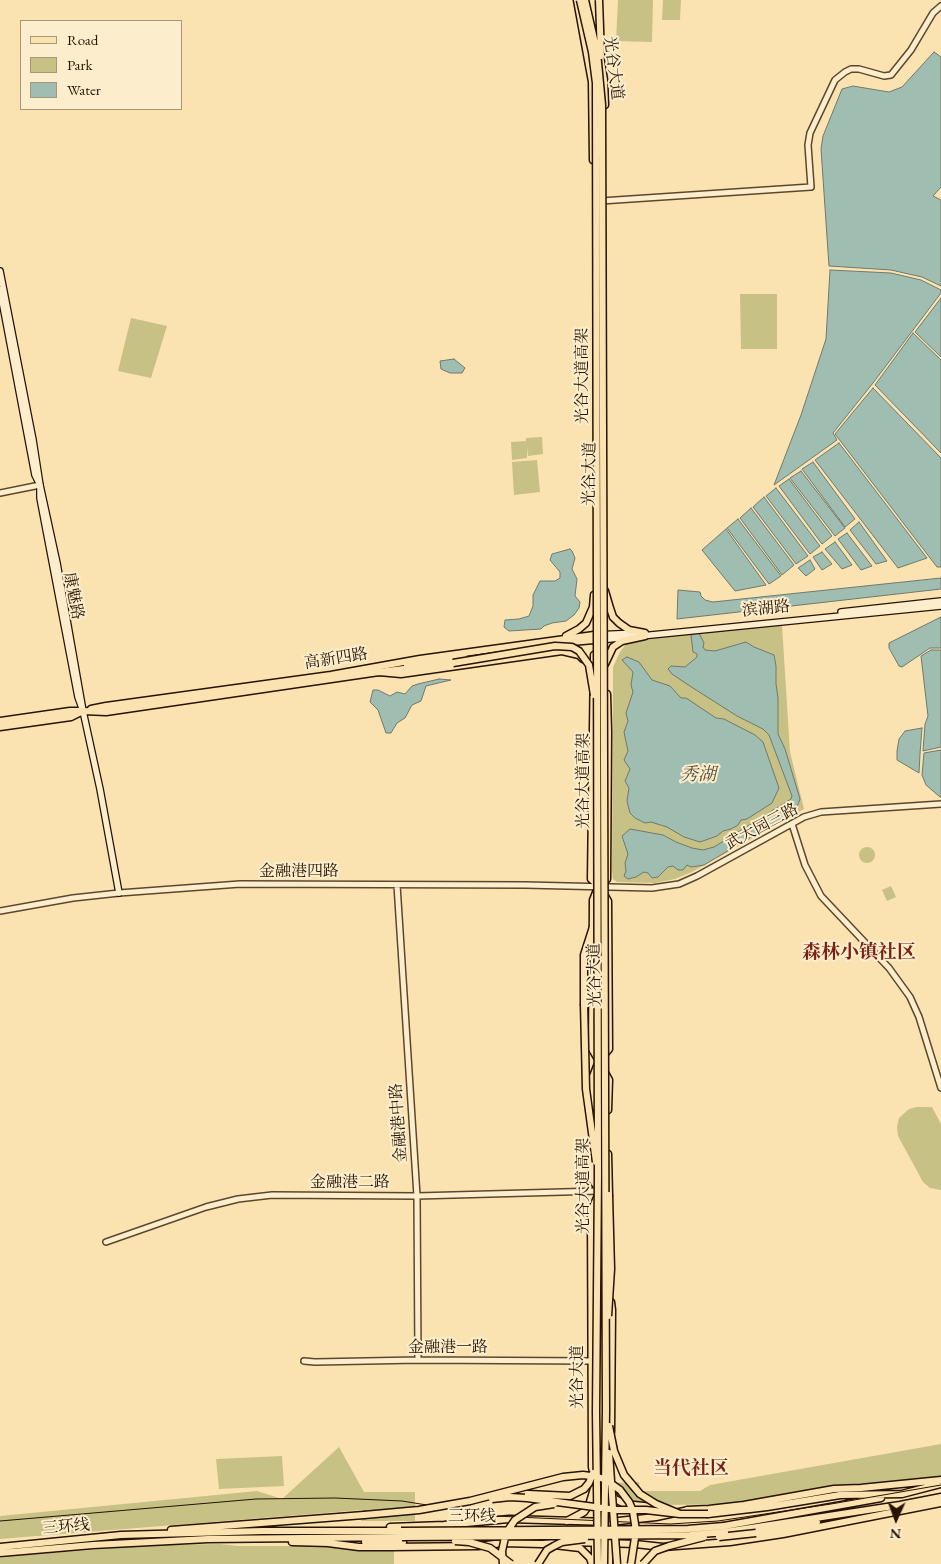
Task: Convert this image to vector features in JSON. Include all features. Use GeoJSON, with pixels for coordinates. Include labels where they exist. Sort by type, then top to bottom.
{"type":"FeatureCollection","features":[{"type":"Feature","properties":{"kind":"main road","name":"光谷大道高架"},"geometry":{"type":"LineString","coordinates":[[582,0],[597,52],[601,87],[606,1410],[604,1564]]}},
{"type":"Feature","properties":{"kind":"main road","name":"光谷大道高架"},"geometry":{"type":"LineString","coordinates":[[582,0],[596,83],[598,1175],[595,1564]]}},
{"type":"Feature","properties":{"kind":"main road","name":"光谷大道"},"geometry":{"type":"LineString","coordinates":[[582,0],[604,80],[604,582],[608,732],[607,879],[599,886],[593,900],[592,1049],[609,1080],[606,1178],[591,1211],[592,1466],[595,1485],[596,1546]]}},
{"type":"Feature","properties":{"kind":"main road","name":"光谷大道"},"geometry":{"type":"LineString","coordinates":[[582,0],[592,82],[594,201],[594,688],[591,879],[599,886],[608,901],[610,1018],[609,1049],[598,1061],[592,1079],[591,1178],[600,1191],[607,1210],[608,1282],[612,1310],[609,1564]]}},
{"type":"Feature","properties":{"kind":"main road"},"geometry":{"type":"LineString","coordinates":[[599,0],[601,87]]}},
{"type":"Feature","properties":{"kind":"main road","name":"康魅路"},"geometry":{"type":"LineString","coordinates":[[0,271],[33,440],[40,485],[40,498],[78,696],[100,789],[119,893]]}},
{"type":"Feature","properties":{"kind":"main road","name":"康魅路"},"geometry":{"type":"LineString","coordinates":[[0,290],[35,474],[40,485]]}},
{"type":"Feature","properties":{"kind":"main road"},"geometry":{"type":"LineString","coordinates":[[604,582],[613,616],[629,630],[645,634]]}},
{"type":"Feature","properties":{"kind":"main road"},"geometry":{"type":"LineString","coordinates":[[558,639],[579,629],[586,623],[593,607],[594,594]]}},
{"type":"Feature","properties":{"kind":"main road","name":"滨湖路"},"geometry":{"type":"LineString","coordinates":[[645,634],[941,601]]}},
{"type":"Feature","properties":{"kind":"main road","name":"滨湖路"},"geometry":{"type":"LineString","coordinates":[[594,638],[941,606]]}},
{"type":"Feature","properties":{"kind":"main road"},"geometry":{"type":"LineString","coordinates":[[605,664],[613,647],[622,641],[645,634]]}},
{"type":"Feature","properties":{"kind":"main road","name":"高新四路"},"geometry":{"type":"LineString","coordinates":[[0,721],[70,711],[106,712],[594,638]]}},
{"type":"Feature","properties":{"kind":"main road","name":"高新四路"},"geometry":{"type":"LineString","coordinates":[[0,727],[71,717],[83,711],[106,706],[331,675],[420,658],[558,639],[594,638]]}},
{"type":"Feature","properties":{"kind":"main road"},"geometry":{"type":"LineString","coordinates":[[379,672],[453,663],[549,647],[572,647],[579,651],[589,664],[598,730]]}},
{"type":"Feature","properties":{"kind":"main road","name":"高新四路"},"geometry":{"type":"LineString","coordinates":[[379,672],[401,674],[562,651],[579,655],[589,667],[594,688]]}},
{"type":"Feature","properties":{"kind":"main road"},"geometry":{"type":"LineString","coordinates":[[593,927],[584,955],[584,1004],[586,1089],[598,1175]]}},
{"type":"Feature","properties":{"kind":"main road"},"geometry":{"type":"LineString","coordinates":[[605,1338],[610,1293],[610,1195],[607,1146]]}},
{"type":"Feature","properties":{"kind":"main road"},"geometry":{"type":"LineString","coordinates":[[606,1410],[614,1451],[624,1475],[640,1494],[656,1504],[680,1514]]}},
{"type":"Feature","properties":{"kind":"main road"},"geometry":{"type":"LineString","coordinates":[[605,1430],[609,1449],[617,1564]]}},
{"type":"Feature","properties":{"kind":"main road"},"geometry":{"type":"LineString","coordinates":[[488,1497],[509,1494],[570,1496],[584,1489],[589,1483],[597,1457]]}},
{"type":"Feature","properties":{"kind":"main road"},"geometry":{"type":"LineString","coordinates":[[121,1535],[418,1510],[488,1497],[563,1477],[583,1475],[606,1480],[620,1490],[629,1502],[633,1511],[636,1531],[631,1564]]}},
{"type":"Feature","properties":{"kind":"main road"},"geometry":{"type":"LineString","coordinates":[[610,1489],[616,1499],[624,1504],[709,1510],[834,1489],[941,1482]]}},
{"type":"Feature","properties":{"kind":"main road"},"geometry":{"type":"LineString","coordinates":[[470,1501],[510,1497],[542,1499],[617,1510],[708,1514],[831,1497],[902,1494],[941,1482]]}},
{"type":"Feature","properties":{"kind":"main road"},"geometry":{"type":"LineString","coordinates":[[566,1521],[584,1512],[589,1505],[595,1485]]}},
{"type":"Feature","properties":{"kind":"main road"},"geometry":{"type":"LineString","coordinates":[[831,1497],[861,1488]]}},
{"type":"Feature","properties":{"kind":"main road","name":"三环线"},"geometry":{"type":"LineString","coordinates":[[725,1529],[941,1488]]}},
{"type":"Feature","properties":{"kind":"main road","name":"三环线"},"geometry":{"type":"LineString","coordinates":[[0,1553],[93,1545],[214,1539],[725,1529],[900,1505],[941,1497]]}},
{"type":"Feature","properties":{"kind":"main road"},"geometry":{"type":"LineString","coordinates":[[542,1544],[558,1542],[596,1546],[609,1544],[663,1547],[693,1546],[756,1538],[941,1502]]}},
{"type":"Feature","properties":{"kind":"main road"},"geometry":{"type":"LineString","coordinates":[[538,1564],[547,1550],[562,1542],[587,1539],[703,1537],[756,1533],[900,1505],[941,1502]]}},
{"type":"Feature","properties":{"kind":"main road"},"geometry":{"type":"LineString","coordinates":[[503,1564],[502,1551],[506,1533],[515,1520],[525,1512],[548,1504],[578,1505]]}},
{"type":"Feature","properties":{"kind":"main road"},"geometry":{"type":"LineString","coordinates":[[744,1505],[771,1506]]}},
{"type":"Feature","properties":{"kind":"main road"},"geometry":{"type":"LineString","coordinates":[[344,1531],[509,1519],[609,1522],[656,1517],[689,1510]]}},
{"type":"Feature","properties":{"kind":"main road"},"geometry":{"type":"LineString","coordinates":[[778,1529],[826,1525]]}},
{"type":"Feature","properties":{"kind":"main road","name":"三环线"},"geometry":{"type":"LineString","coordinates":[[0,1547],[121,1535],[263,1531],[344,1531],[402,1536]]}},
{"type":"Feature","properties":{"kind":"main road"},"geometry":{"type":"LineString","coordinates":[[328,1543],[402,1536],[469,1542],[490,1548],[511,1564]]}},
{"type":"Feature","properties":{"kind":"main road"},"geometry":{"type":"LineString","coordinates":[[643,1564],[655,1551],[703,1537]]}},
{"type":"Feature","properties":{"kind":"main road"},"geometry":{"type":"LineString","coordinates":[[214,1539],[237,1542],[328,1543],[358,1546],[542,1544],[580,1548],[595,1564]]}},
{"type":"Feature","properties":{"kind":"main road"},"geometry":{"type":"LineString","coordinates":[[609,1564],[619,1549],[635,1544]]}},
{"type":"Feature","properties":{"kind":"street"},"geometry":{"type":"LineString","coordinates":[[594,201],[811,187],[808,145],[810,133],[835,80],[851,69],[859,69],[884,76],[891,75],[911,50],[933,13],[941,6]]}},
{"type":"Feature","properties":{"kind":"street"},"geometry":{"type":"LineString","coordinates":[[0,493],[40,485]]}},
{"type":"Feature","properties":{"kind":"street","name":"武大园三路"},"geometry":{"type":"LineString","coordinates":[[599,886],[652,888],[679,884],[804,817],[821,812],[941,804]]}},
{"type":"Feature","properties":{"kind":"street"},"geometry":{"type":"LineString","coordinates":[[792,824],[805,865],[821,896],[889,968],[910,997],[919,1017],[941,1088]]}},
{"type":"Feature","properties":{"kind":"street","name":"金融港四路"},"geometry":{"type":"LineString","coordinates":[[0,911],[74,898],[240,884],[599,886]]}},
{"type":"Feature","properties":{"kind":"street","name":"金融港中路"},"geometry":{"type":"LineString","coordinates":[[398,885],[417,1196],[418,1360]]}},
{"type":"Feature","properties":{"kind":"street","name":"金融港二路"},"geometry":{"type":"LineString","coordinates":[[106,1242],[206,1206],[238,1199],[272,1195],[417,1196],[600,1191]]}},
{"type":"Feature","properties":{"kind":"street","name":"金融港一路"},"geometry":{"type":"LineString","coordinates":[[304,1361],[592,1361]]}},
{"type":"Feature","properties":{"kind":"green space"},"geometry":{"type":"Polygon","coordinates":[[[618,0],[653,0],[652,42],[616,41],[618,0]]]}},
{"type":"Feature","properties":{"kind":"green space"},"geometry":{"type":"Polygon","coordinates":[[[663,0],[681,0],[680,20],[662,20],[663,0]]]}},
{"type":"Feature","properties":{"kind":"green space"},"geometry":{"type":"Polygon","coordinates":[[[740,294],[777,294],[777,349],[741,349],[740,294]]]}},
{"type":"Feature","properties":{"kind":"green space"},"geometry":{"type":"Polygon","coordinates":[[[131,318],[167,326],[151,378],[118,371],[131,318]]]}},
{"type":"Feature","properties":{"kind":"green space"},"geometry":{"type":"Polygon","coordinates":[[[542,437],[543,454],[528,456],[527,447],[527,458],[512,460],[511,442],[526,441],[526,438],[542,437]]]}},
{"type":"Feature","properties":{"kind":"green space"},"geometry":{"type":"Polygon","coordinates":[[[537,460],[540,492],[514,495],[512,462],[537,460]]]}},
{"type":"Feature","properties":{"kind":"green space"},"geometry":{"type":"Polygon","coordinates":[[[782,625],[790,752],[804,809],[692,872],[675,879],[655,883],[617,882],[613,879],[612,871],[613,667],[620,652],[626,644],[634,640],[782,625]]]}},
{"type":"Feature","properties":{"kind":"green space"},"geometry":{"type":"Polygon","coordinates":[[[864,847],[870,847],[875,852],[873,861],[864,863],[859,858],[859,852],[864,847]]]}},
{"type":"Feature","properties":{"kind":"green space"},"geometry":{"type":"Polygon","coordinates":[[[891,886],[896,897],[887,901],[882,890],[891,886]]]}},
{"type":"Feature","properties":{"kind":"green space"},"geometry":{"type":"Polygon","coordinates":[[[932,1107],[941,1124],[941,1190],[930,1188],[923,1182],[898,1136],[899,1118],[909,1109],[932,1107]]]}},
{"type":"Feature","properties":{"kind":"green space"},"geometry":{"type":"Polygon","coordinates":[[[941,1444],[941,1476],[906,1482],[846,1486],[734,1504],[663,1505],[626,1503],[616,1497],[613,1483],[639,1482],[640,1491],[700,1491],[710,1485],[941,1444]]]}},
{"type":"Feature","properties":{"kind":"green space"},"geometry":{"type":"Polygon","coordinates":[[[339,1447],[364,1492],[415,1492],[415,1521],[361,1521],[362,1510],[0,1539],[0,1516],[257,1491],[282,1499],[339,1447]]]}},
{"type":"Feature","properties":{"kind":"green space"},"geometry":{"type":"Polygon","coordinates":[[[282,1456],[284,1486],[219,1489],[216,1459],[282,1456]]]}},
{"type":"Feature","properties":{"kind":"green space"},"geometry":{"type":"Polygon","coordinates":[[[220,1544],[394,1549],[394,1564],[0,1564],[0,1558],[25,1555],[156,1545],[220,1544]]]}},
{"type":"Feature","properties":{"kind":"water"},"geometry":{"type":"Polygon","coordinates":[[[934,52],[941,57],[941,187],[933,196],[941,200],[941,286],[922,277],[891,270],[829,266],[821,149],[823,136],[842,89],[853,86],[889,92],[902,87],[934,52]]]}},
{"type":"Feature","properties":{"kind":"water"},"geometry":{"type":"Polygon","coordinates":[[[830,270],[891,273],[921,280],[941,290],[941,293],[833,433],[837,440],[774,485],[801,415],[826,339],[830,270]]]}},
{"type":"Feature","properties":{"kind":"water"},"geometry":{"type":"Polygon","coordinates":[[[941,298],[941,357],[915,332],[941,298]]]}},
{"type":"Feature","properties":{"kind":"water"},"geometry":{"type":"Polygon","coordinates":[[[913,333],[941,360],[941,453],[875,385],[913,333]]]}},
{"type":"Feature","properties":{"kind":"water"},"geometry":{"type":"Polygon","coordinates":[[[454,359],[465,368],[462,373],[450,373],[441,369],[440,361],[454,359]]]}},
{"type":"Feature","properties":{"kind":"water"},"geometry":{"type":"Polygon","coordinates":[[[873,388],[941,458],[941,567],[937,567],[835,434],[873,388]]]}},
{"type":"Feature","properties":{"kind":"water"},"geometry":{"type":"Polygon","coordinates":[[[839,443],[927,558],[898,568],[815,460],[839,443]]]}},
{"type":"Feature","properties":{"kind":"water"},"geometry":{"type":"Polygon","coordinates":[[[813,462],[855,519],[845,527],[802,469],[813,462]]]}},
{"type":"Feature","properties":{"kind":"water"},"geometry":{"type":"Polygon","coordinates":[[[801,471],[845,528],[835,536],[790,478],[801,471]]]}},
{"type":"Feature","properties":{"kind":"water"},"geometry":{"type":"Polygon","coordinates":[[[789,479],[832,536],[822,544],[779,486],[789,479]]]}},
{"type":"Feature","properties":{"kind":"water"},"geometry":{"type":"Polygon","coordinates":[[[776,488],[820,546],[810,554],[766,496],[776,488]]]}},
{"type":"Feature","properties":{"kind":"water"},"geometry":{"type":"Polygon","coordinates":[[[764,497],[808,556],[796,564],[753,507],[764,497]]]}},
{"type":"Feature","properties":{"kind":"water"},"geometry":{"type":"Polygon","coordinates":[[[751,508],[794,565],[782,575],[740,518],[751,508]]]}},
{"type":"Feature","properties":{"kind":"water"},"geometry":{"type":"Polygon","coordinates":[[[738,519],[781,576],[769,584],[727,528],[738,519]]]}},
{"type":"Feature","properties":{"kind":"water"},"geometry":{"type":"Polygon","coordinates":[[[859,522],[887,561],[876,564],[850,530],[859,522]]]}},
{"type":"Feature","properties":{"kind":"water"},"geometry":{"type":"Polygon","coordinates":[[[726,529],[766,585],[735,591],[702,550],[726,529]]]}},
{"type":"Feature","properties":{"kind":"water"},"geometry":{"type":"Polygon","coordinates":[[[847,533],[872,566],[861,570],[838,539],[847,533]]]}},
{"type":"Feature","properties":{"kind":"water"},"geometry":{"type":"Polygon","coordinates":[[[835,542],[852,565],[842,569],[825,549],[835,542]]]}},
{"type":"Feature","properties":{"kind":"water"},"geometry":{"type":"Polygon","coordinates":[[[570,549],[575,558],[572,569],[577,579],[575,596],[580,602],[579,608],[574,615],[566,621],[552,623],[541,629],[509,631],[504,627],[505,620],[529,616],[533,606],[533,595],[540,581],[555,581],[560,578],[560,572],[550,560],[552,554],[570,549]]]}},
{"type":"Feature","properties":{"kind":"water"},"geometry":{"type":"Polygon","coordinates":[[[822,552],[832,564],[822,570],[813,557],[822,552]]]}},
{"type":"Feature","properties":{"kind":"water"},"geometry":{"type":"Polygon","coordinates":[[[810,560],[815,569],[806,576],[798,568],[810,560]]]}},
{"type":"Feature","properties":{"kind":"water"},"geometry":{"type":"Polygon","coordinates":[[[941,578],[941,589],[677,619],[678,590],[700,592],[705,600],[713,602],[941,578]]]}},
{"type":"Feature","properties":{"kind":"water"},"geometry":{"type":"Polygon","coordinates":[[[941,617],[941,648],[930,648],[902,667],[899,666],[889,648],[889,643],[941,617]]]}},
{"type":"Feature","properties":{"kind":"water"},"geometry":{"type":"Polygon","coordinates":[[[699,633],[705,650],[715,651],[746,642],[774,655],[778,698],[778,734],[785,749],[800,799],[797,807],[785,817],[704,865],[691,867],[687,865],[683,870],[678,870],[673,866],[668,867],[658,877],[652,878],[648,873],[644,872],[628,879],[624,876],[628,854],[622,836],[630,829],[663,835],[692,848],[703,850],[714,847],[791,799],[792,796],[769,735],[763,729],[737,716],[693,688],[672,674],[668,669],[671,666],[685,667],[697,657],[697,654],[693,652],[691,635],[699,633]]]}},
{"type":"Feature","properties":{"kind":"water"},"geometry":{"type":"Polygon","coordinates":[[[931,650],[941,650],[941,747],[923,751],[925,724],[928,716],[921,656],[931,650]]]}},
{"type":"Feature","properties":{"kind":"water","name":"秀湖"},"geometry":{"type":"Polygon","coordinates":[[[627,657],[639,662],[652,680],[670,686],[681,698],[686,698],[716,718],[724,719],[755,735],[763,742],[779,788],[772,803],[747,819],[741,820],[738,825],[731,829],[700,842],[684,837],[667,827],[651,822],[645,823],[630,813],[627,801],[629,788],[625,781],[630,769],[624,760],[628,751],[624,732],[628,721],[626,713],[633,692],[631,685],[633,672],[622,660],[627,657]]]}},
{"type":"Feature","properties":{"kind":"water"},"geometry":{"type":"Polygon","coordinates":[[[439,679],[451,680],[426,686],[421,701],[412,705],[405,718],[397,723],[391,733],[386,733],[378,710],[370,702],[373,690],[378,690],[390,696],[397,692],[405,694],[412,686],[439,679]]]}},
{"type":"Feature","properties":{"kind":"water"},"geometry":{"type":"Polygon","coordinates":[[[922,728],[919,773],[897,760],[897,751],[899,739],[905,731],[922,728]]]}},
{"type":"Feature","properties":{"kind":"water"},"geometry":{"type":"Polygon","coordinates":[[[941,750],[940,797],[926,785],[922,775],[924,753],[941,750]]]}},
{"type":"Feature","properties":{"kind":"tram line"},"geometry":{"type":"LineString","coordinates":[[0,1521],[256,1499],[335,1498],[402,1501],[495,1516],[670,1524],[718,1521],[941,1485]]}},
{"type":"Feature","properties":{"kind":"district","name":"森林小镇社区"},"geometry":{"type":"Point","coordinates":[859,953]}},
{"type":"Feature","properties":{"kind":"district","name":"当代社区"},"geometry":{"type":"Point","coordinates":[691,1469]}}]}
